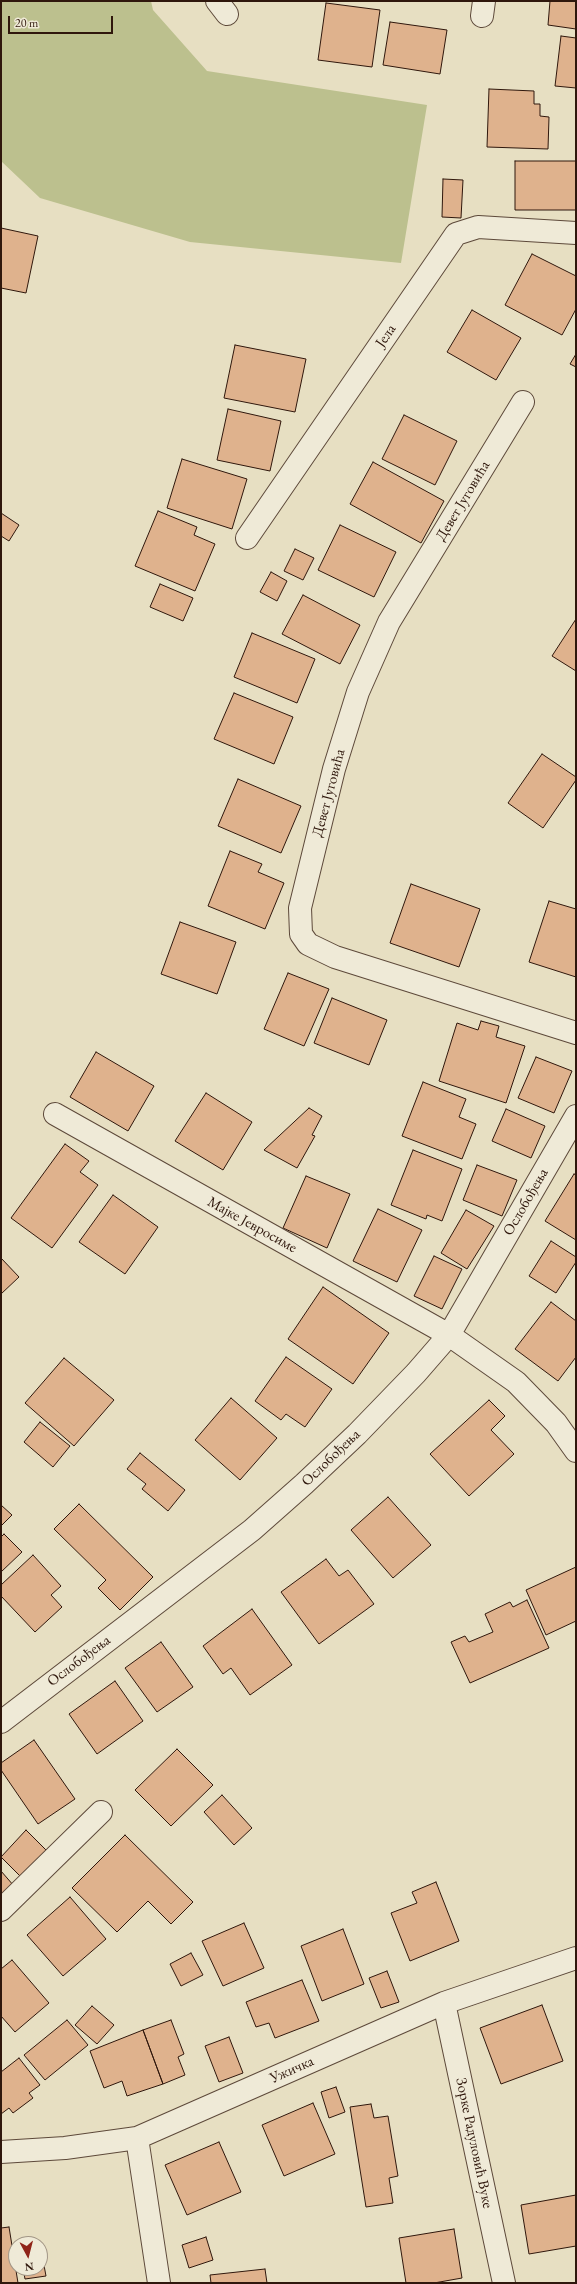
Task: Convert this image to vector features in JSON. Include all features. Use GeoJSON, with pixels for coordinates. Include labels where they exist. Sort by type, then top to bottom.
{"type":"FeatureCollection","features":[{"type":"Feature","properties":{"kind":"street","name":"Јела"},"geometry":{"type":"LineString","coordinates":[[247,538],[456,234],[478,227],[576,233]]}},
{"type":"Feature","properties":{"kind":"street","name":"Девет Југовића"},"geometry":{"type":"LineString","coordinates":[[523,402],[389,622],[358,692],[334,769],[302,901],[301,934],[308,944],[334,957],[576,1033]]}},
{"type":"Feature","properties":{"kind":"street","name":"Мајке Јевросиме"},"geometry":{"type":"LineString","coordinates":[[54,1114],[449,1335],[516,1382],[556,1424],[576,1451]]}},
{"type":"Feature","properties":{"kind":"street","name":"Ослобођења"},"geometry":{"type":"LineString","coordinates":[[1,1722],[252,1530],[358,1434],[449,1335],[576,1116]]}},
{"type":"Feature","properties":{"kind":"street"},"geometry":{"type":"LineString","coordinates":[[1,1910],[101,1812]]}},
{"type":"Feature","properties":{"kind":"street","name":"Ужичка"},"geometry":{"type":"LineString","coordinates":[[1,2152],[65,2148],[137,2138],[444,2003],[576,1958]]}},
{"type":"Feature","properties":{"kind":"street","name":"Зорке Радуловић Вуке"},"geometry":{"type":"LineString","coordinates":[[444,2003],[504,2283]]}},
{"type":"Feature","properties":{"kind":"street"},"geometry":{"type":"LineString","coordinates":[[137,2138],[159,2283]]}},
{"type":"Feature","properties":{"kind":"green space"},"geometry":{"type":"Polygon","coordinates":[[[1,1],[151,1],[153,10],[207,71],[427,105],[401,263],[190,242],[40,198],[1,161],[1,1]]]}},
{"type":"Feature","properties":{"kind":"building"},"geometry":{"type":"Polygon","coordinates":[[[550,1],[576,1],[576,29],[548,25],[550,1]]]}},
{"type":"Feature","properties":{"kind":"building"},"geometry":{"type":"Polygon","coordinates":[[[326,3],[380,10],[372,67],[318,60],[326,3]]]}},
{"type":"Feature","properties":{"kind":"building"},"geometry":{"type":"Polygon","coordinates":[[[390,22],[447,30],[440,74],[383,65],[390,22]]]}},
{"type":"Feature","properties":{"kind":"building"},"geometry":{"type":"Polygon","coordinates":[[[561,36],[576,38],[576,88],[555,86],[561,36]]]}},
{"type":"Feature","properties":{"kind":"building"},"geometry":{"type":"Polygon","coordinates":[[[489,89],[534,91],[534,104],[540,104],[540,116],[549,117],[548,149],[487,147],[489,89]]]}},
{"type":"Feature","properties":{"kind":"building"},"geometry":{"type":"Polygon","coordinates":[[[515,161],[576,161],[576,210],[515,210],[515,161]]]}},
{"type":"Feature","properties":{"kind":"building"},"geometry":{"type":"Polygon","coordinates":[[[443,179],[463,180],[461,218],[442,217],[443,179]]]}},
{"type":"Feature","properties":{"kind":"building"},"geometry":{"type":"Polygon","coordinates":[[[1,228],[38,236],[26,293],[1,288],[1,228]]]}},
{"type":"Feature","properties":{"kind":"building"},"geometry":{"type":"Polygon","coordinates":[[[532,254],[576,276],[576,309],[562,335],[505,305],[532,254]]]}},
{"type":"Feature","properties":{"kind":"building"},"geometry":{"type":"Polygon","coordinates":[[[472,310],[521,338],[496,380],[447,352],[472,310]]]}},
{"type":"Feature","properties":{"kind":"building"},"geometry":{"type":"Polygon","coordinates":[[[235,345],[306,359],[295,412],[224,398],[235,345]]]}},
{"type":"Feature","properties":{"kind":"building"},"geometry":{"type":"Polygon","coordinates":[[[576,354],[576,367],[570,364],[576,354]]]}},
{"type":"Feature","properties":{"kind":"building"},"geometry":{"type":"Polygon","coordinates":[[[228,409],[281,421],[270,471],[217,460],[228,409]]]}},
{"type":"Feature","properties":{"kind":"building"},"geometry":{"type":"Polygon","coordinates":[[[404,415],[457,441],[435,485],[382,459],[404,415]]]}},
{"type":"Feature","properties":{"kind":"building"},"geometry":{"type":"Polygon","coordinates":[[[182,459],[247,479],[232,529],[167,508],[182,459]]]}},
{"type":"Feature","properties":{"kind":"building"},"geometry":{"type":"Polygon","coordinates":[[[373,462],[444,501],[421,543],[350,504],[373,462]]]}},
{"type":"Feature","properties":{"kind":"building"},"geometry":{"type":"Polygon","coordinates":[[[158,511],[197,527],[194,535],[215,544],[195,591],[135,566],[158,511]]]}},
{"type":"Feature","properties":{"kind":"building"},"geometry":{"type":"Polygon","coordinates":[[[1,513],[19,525],[9,541],[1,536],[1,513]]]}},
{"type":"Feature","properties":{"kind":"building"},"geometry":{"type":"Polygon","coordinates":[[[340,525],[396,552],[374,597],[318,570],[340,525]]]}},
{"type":"Feature","properties":{"kind":"building"},"geometry":{"type":"Polygon","coordinates":[[[295,549],[314,558],[303,580],[284,571],[295,549]]]}},
{"type":"Feature","properties":{"kind":"building"},"geometry":{"type":"Polygon","coordinates":[[[271,572],[287,581],[277,601],[260,592],[271,572]]]}},
{"type":"Feature","properties":{"kind":"building"},"geometry":{"type":"Polygon","coordinates":[[[160,584],[193,598],[183,621],[150,607],[160,584]]]}},
{"type":"Feature","properties":{"kind":"building"},"geometry":{"type":"Polygon","coordinates":[[[303,595],[360,625],[340,664],[282,634],[303,595]]]}},
{"type":"Feature","properties":{"kind":"building"},"geometry":{"type":"Polygon","coordinates":[[[576,619],[576,671],[552,656],[576,619]]]}},
{"type":"Feature","properties":{"kind":"building"},"geometry":{"type":"Polygon","coordinates":[[[252,633],[315,659],[297,703],[234,677],[252,633]]]}},
{"type":"Feature","properties":{"kind":"building"},"geometry":{"type":"Polygon","coordinates":[[[234,693],[293,717],[274,764],[214,739],[234,693]]]}},
{"type":"Feature","properties":{"kind":"building"},"geometry":{"type":"Polygon","coordinates":[[[542,754],[576,777],[576,780],[543,828],[508,803],[542,754]]]}},
{"type":"Feature","properties":{"kind":"building"},"geometry":{"type":"Polygon","coordinates":[[[238,779],[301,806],[281,853],[218,826],[238,779]]]}},
{"type":"Feature","properties":{"kind":"building"},"geometry":{"type":"Polygon","coordinates":[[[230,851],[262,864],[258,872],[284,883],[265,929],[208,906],[230,851]]]}},
{"type":"Feature","properties":{"kind":"building"},"geometry":{"type":"Polygon","coordinates":[[[411,884],[480,909],[459,967],[390,943],[411,884]]]}},
{"type":"Feature","properties":{"kind":"building"},"geometry":{"type":"Polygon","coordinates":[[[549,901],[576,909],[576,977],[529,962],[549,901]]]}},
{"type":"Feature","properties":{"kind":"building"},"geometry":{"type":"Polygon","coordinates":[[[180,922],[236,942],[217,994],[161,974],[180,922]]]}},
{"type":"Feature","properties":{"kind":"building"},"geometry":{"type":"Polygon","coordinates":[[[288,973],[329,989],[304,1046],[264,1029],[288,973]]]}},
{"type":"Feature","properties":{"kind":"building"},"geometry":{"type":"Polygon","coordinates":[[[332,998],[387,1020],[369,1065],[314,1043],[332,998]]]}},
{"type":"Feature","properties":{"kind":"building"},"geometry":{"type":"Polygon","coordinates":[[[481,1021],[499,1026],[496,1037],[525,1046],[506,1103],[439,1081],[457,1023],[478,1030],[481,1021]]]}},
{"type":"Feature","properties":{"kind":"building"},"geometry":{"type":"Polygon","coordinates":[[[96,1052],[154,1086],[128,1131],[70,1097],[96,1052]]]}},
{"type":"Feature","properties":{"kind":"building"},"geometry":{"type":"Polygon","coordinates":[[[536,1057],[572,1071],[554,1113],[518,1098],[536,1057]]]}},
{"type":"Feature","properties":{"kind":"building"},"geometry":{"type":"Polygon","coordinates":[[[423,1082],[466,1099],[459,1117],[476,1124],[462,1159],[402,1136],[423,1082]]]}},
{"type":"Feature","properties":{"kind":"building"},"geometry":{"type":"Polygon","coordinates":[[[206,1093],[252,1122],[223,1170],[175,1141],[206,1093]]]}},
{"type":"Feature","properties":{"kind":"building"},"geometry":{"type":"Polygon","coordinates":[[[309,1108],[322,1116],[312,1135],[315,1136],[297,1168],[264,1150],[309,1108]]]}},
{"type":"Feature","properties":{"kind":"building"},"geometry":{"type":"Polygon","coordinates":[[[506,1109],[545,1126],[531,1158],[492,1141],[506,1109]]]}},
{"type":"Feature","properties":{"kind":"building"},"geometry":{"type":"Polygon","coordinates":[[[65,1144],[89,1161],[80,1172],[98,1185],[52,1248],[11,1218],[65,1144]]]}},
{"type":"Feature","properties":{"kind":"building"},"geometry":{"type":"Polygon","coordinates":[[[413,1150],[462,1169],[442,1221],[427,1215],[426,1219],[391,1205],[413,1150]]]}},
{"type":"Feature","properties":{"kind":"building"},"geometry":{"type":"Polygon","coordinates":[[[477,1165],[517,1180],[502,1216],[463,1200],[477,1165]]]}},
{"type":"Feature","properties":{"kind":"building"},"geometry":{"type":"Polygon","coordinates":[[[574,1174],[576,1175],[576,1240],[545,1221],[574,1174]]]}},
{"type":"Feature","properties":{"kind":"building"},"geometry":{"type":"Polygon","coordinates":[[[306,1176],[350,1194],[327,1248],[283,1228],[306,1176]]]}},
{"type":"Feature","properties":{"kind":"building"},"geometry":{"type":"Polygon","coordinates":[[[113,1195],[158,1227],[125,1274],[79,1242],[113,1195]]]}},
{"type":"Feature","properties":{"kind":"building"},"geometry":{"type":"Polygon","coordinates":[[[378,1209],[422,1230],[397,1282],[353,1261],[378,1209]]]}},
{"type":"Feature","properties":{"kind":"building"},"geometry":{"type":"Polygon","coordinates":[[[466,1210],[494,1226],[467,1269],[441,1253],[466,1210]]]}},
{"type":"Feature","properties":{"kind":"building"},"geometry":{"type":"Polygon","coordinates":[[[551,1241],[576,1257],[576,1262],[556,1293],[529,1276],[551,1241]]]}},
{"type":"Feature","properties":{"kind":"building"},"geometry":{"type":"Polygon","coordinates":[[[434,1256],[462,1269],[442,1309],[414,1296],[434,1256]]]}},
{"type":"Feature","properties":{"kind":"building"},"geometry":{"type":"Polygon","coordinates":[[[1,1258],[19,1277],[1,1294],[1,1258]]]}},
{"type":"Feature","properties":{"kind":"building"},"geometry":{"type":"Polygon","coordinates":[[[323,1287],[389,1333],[353,1384],[288,1339],[323,1287]]]}},
{"type":"Feature","properties":{"kind":"building"},"geometry":{"type":"Polygon","coordinates":[[[551,1302],[576,1321],[576,1357],[558,1381],[515,1349],[551,1302]]]}},
{"type":"Feature","properties":{"kind":"building"},"geometry":{"type":"Polygon","coordinates":[[[286,1357],[332,1389],[305,1427],[286,1414],[281,1420],[255,1401],[286,1357]]]}},
{"type":"Feature","properties":{"kind":"building"},"geometry":{"type":"Polygon","coordinates":[[[64,1358],[114,1400],[74,1446],[25,1403],[64,1358]]]}},
{"type":"Feature","properties":{"kind":"building"},"geometry":{"type":"Polygon","coordinates":[[[231,1398],[277,1438],[240,1480],[195,1440],[231,1398]]]}},
{"type":"Feature","properties":{"kind":"building"},"geometry":{"type":"Polygon","coordinates":[[[489,1400],[505,1416],[491,1430],[514,1454],[469,1496],[430,1454],[489,1400]]]}},
{"type":"Feature","properties":{"kind":"building"},"geometry":{"type":"Polygon","coordinates":[[[40,1422],[70,1446],[53,1467],[24,1442],[40,1422]]]}},
{"type":"Feature","properties":{"kind":"building"},"geometry":{"type":"Polygon","coordinates":[[[140,1453],[185,1490],[168,1511],[142,1489],[146,1484],[127,1469],[140,1453]]]}},
{"type":"Feature","properties":{"kind":"building"},"geometry":{"type":"Polygon","coordinates":[[[388,1497],[431,1545],[393,1578],[351,1530],[388,1497]]]}},
{"type":"Feature","properties":{"kind":"building"},"geometry":{"type":"Polygon","coordinates":[[[79,1504],[153,1577],[120,1610],[98,1588],[106,1580],[54,1529],[79,1504]]]}},
{"type":"Feature","properties":{"kind":"building"},"geometry":{"type":"Polygon","coordinates":[[[1,1505],[12,1515],[1,1526],[1,1505]]]}},
{"type":"Feature","properties":{"kind":"building"},"geometry":{"type":"Polygon","coordinates":[[[4,1534],[22,1552],[1,1572],[1,1537],[4,1534]]]}},
{"type":"Feature","properties":{"kind":"building"},"geometry":{"type":"Polygon","coordinates":[[[33,1555],[61,1586],[51,1595],[62,1607],[35,1632],[1,1596],[1,1585],[33,1555]]]}},
{"type":"Feature","properties":{"kind":"building"},"geometry":{"type":"Polygon","coordinates":[[[326,1559],[339,1576],[348,1570],[374,1604],[319,1644],[281,1592],[326,1559]]]}},
{"type":"Feature","properties":{"kind":"building"},"geometry":{"type":"Polygon","coordinates":[[[576,1567],[576,1621],[546,1635],[526,1590],[576,1567]]]}},
{"type":"Feature","properties":{"kind":"building"},"geometry":{"type":"Polygon","coordinates":[[[527,1600],[549,1648],[470,1683],[451,1642],[465,1636],[469,1642],[493,1632],[485,1614],[510,1602],[513,1607],[527,1600]]]}},
{"type":"Feature","properties":{"kind":"building"},"geometry":{"type":"Polygon","coordinates":[[[252,1609],[292,1665],[250,1695],[231,1668],[223,1674],[203,1646],[252,1609]]]}},
{"type":"Feature","properties":{"kind":"building"},"geometry":{"type":"Polygon","coordinates":[[[161,1642],[193,1687],[157,1712],[125,1668],[161,1642]]]}},
{"type":"Feature","properties":{"kind":"building"},"geometry":{"type":"Polygon","coordinates":[[[115,1681],[143,1721],[97,1754],[69,1714],[115,1681]]]}},
{"type":"Feature","properties":{"kind":"building"},"geometry":{"type":"Polygon","coordinates":[[[34,1740],[75,1799],[38,1824],[1,1770],[1,1763],[34,1740]]]}},
{"type":"Feature","properties":{"kind":"building"},"geometry":{"type":"Polygon","coordinates":[[[177,1749],[213,1785],[171,1826],[135,1790],[177,1749]]]}},
{"type":"Feature","properties":{"kind":"building"},"geometry":{"type":"Polygon","coordinates":[[[222,1795],[252,1828],[234,1845],[204,1812],[222,1795]]]}},
{"type":"Feature","properties":{"kind":"building"},"geometry":{"type":"Polygon","coordinates":[[[26,1830],[49,1853],[23,1879],[1,1857],[26,1830]]]}},
{"type":"Feature","properties":{"kind":"building"},"geometry":{"type":"Polygon","coordinates":[[[125,1835],[193,1902],[171,1924],[148,1901],[117,1932],[72,1888],[125,1835]]]}},
{"type":"Feature","properties":{"kind":"building"},"geometry":{"type":"Polygon","coordinates":[[[1,1871],[14,1886],[1,1898],[1,1871]]]}},
{"type":"Feature","properties":{"kind":"building"},"geometry":{"type":"Polygon","coordinates":[[[436,1882],[459,1941],[410,1961],[391,1913],[417,1903],[412,1892],[436,1882]]]}},
{"type":"Feature","properties":{"kind":"building"},"geometry":{"type":"Polygon","coordinates":[[[70,1897],[106,1939],[63,1976],[27,1935],[70,1897]]]}},
{"type":"Feature","properties":{"kind":"building"},"geometry":{"type":"Polygon","coordinates":[[[244,1923],[264,1968],[223,1986],[202,1941],[244,1923]]]}},
{"type":"Feature","properties":{"kind":"building"},"geometry":{"type":"Polygon","coordinates":[[[343,1929],[364,1984],[322,2001],[301,1946],[343,1929]]]}},
{"type":"Feature","properties":{"kind":"building"},"geometry":{"type":"Polygon","coordinates":[[[191,1953],[203,1975],[181,1986],[170,1964],[191,1953]]]}},
{"type":"Feature","properties":{"kind":"building"},"geometry":{"type":"Polygon","coordinates":[[[12,1960],[49,2003],[15,2032],[1,2016],[1,1969],[12,1960]]]}},
{"type":"Feature","properties":{"kind":"building"},"geometry":{"type":"Polygon","coordinates":[[[387,1971],[399,2002],[381,2008],[369,1978],[387,1971]]]}},
{"type":"Feature","properties":{"kind":"building"},"geometry":{"type":"Polygon","coordinates":[[[302,1980],[319,2021],[275,2038],[269,2023],[256,2027],[246,2002],[302,1980]]]}},
{"type":"Feature","properties":{"kind":"building"},"geometry":{"type":"Polygon","coordinates":[[[542,2005],[563,2061],[501,2084],[480,2028],[542,2005]]]}},
{"type":"Feature","properties":{"kind":"building"},"geometry":{"type":"Polygon","coordinates":[[[92,2006],[114,2025],[97,2044],[75,2025],[92,2006]]]}},
{"type":"Feature","properties":{"kind":"building"},"geometry":{"type":"Polygon","coordinates":[[[67,2020],[88,2045],[45,2080],[24,2055],[67,2020]]]}},
{"type":"Feature","properties":{"kind":"building"},"geometry":{"type":"Polygon","coordinates":[[[171,2020],[184,2054],[178,2057],[185,2075],[163,2084],[143,2030],[171,2020]]]}},
{"type":"Feature","properties":{"kind":"building"},"geometry":{"type":"Polygon","coordinates":[[[143,2030],[163,2084],[127,2096],[122,2081],[104,2088],[90,2051],[143,2030]]]}},
{"type":"Feature","properties":{"kind":"building"},"geometry":{"type":"Polygon","coordinates":[[[229,2037],[243,2073],[219,2082],[205,2046],[229,2037]]]}},
{"type":"Feature","properties":{"kind":"building"},"geometry":{"type":"Polygon","coordinates":[[[19,2058],[40,2085],[29,2093],[33,2098],[13,2113],[9,2108],[1,2114],[1,2072],[19,2058]]]}},
{"type":"Feature","properties":{"kind":"building"},"geometry":{"type":"Polygon","coordinates":[[[336,2087],[345,2112],[329,2118],[321,2092],[336,2087]]]}},
{"type":"Feature","properties":{"kind":"building"},"geometry":{"type":"Polygon","coordinates":[[[313,2103],[335,2154],[284,2176],[262,2125],[313,2103]]]}},
{"type":"Feature","properties":{"kind":"building"},"geometry":{"type":"Polygon","coordinates":[[[371,2104],[374,2118],[388,2116],[398,2176],[389,2178],[393,2203],[366,2207],[350,2107],[371,2104]]]}},
{"type":"Feature","properties":{"kind":"building"},"geometry":{"type":"Polygon","coordinates":[[[219,2142],[241,2192],[187,2215],[165,2165],[219,2142]]]}},
{"type":"Feature","properties":{"kind":"building"},"geometry":{"type":"Polygon","coordinates":[[[576,2195],[576,2246],[529,2254],[521,2205],[576,2195]]]}},
{"type":"Feature","properties":{"kind":"building"},"geometry":{"type":"Polygon","coordinates":[[[9,2227],[10,2236],[8,2236],[8,2276],[17,2276],[18,2283],[1,2283],[1,2228],[9,2227]]]}},
{"type":"Feature","properties":{"kind":"building"},"geometry":{"type":"Polygon","coordinates":[[[454,2229],[462,2278],[434,2283],[406,2283],[399,2238],[454,2229]]]}},
{"type":"Feature","properties":{"kind":"building"},"geometry":{"type":"Polygon","coordinates":[[[206,2237],[213,2260],[189,2268],[182,2245],[206,2237]]]}},
{"type":"Feature","properties":{"kind":"building"},"geometry":{"type":"Polygon","coordinates":[[[265,2269],[267,2283],[211,2283],[210,2275],[265,2269]]]}},
{"type":"Feature","properties":{"kind":"building"},"geometry":{"type":"Polygon","coordinates":[[[24,2276],[46,2276],[25,2279],[24,2276]]]}}]}
